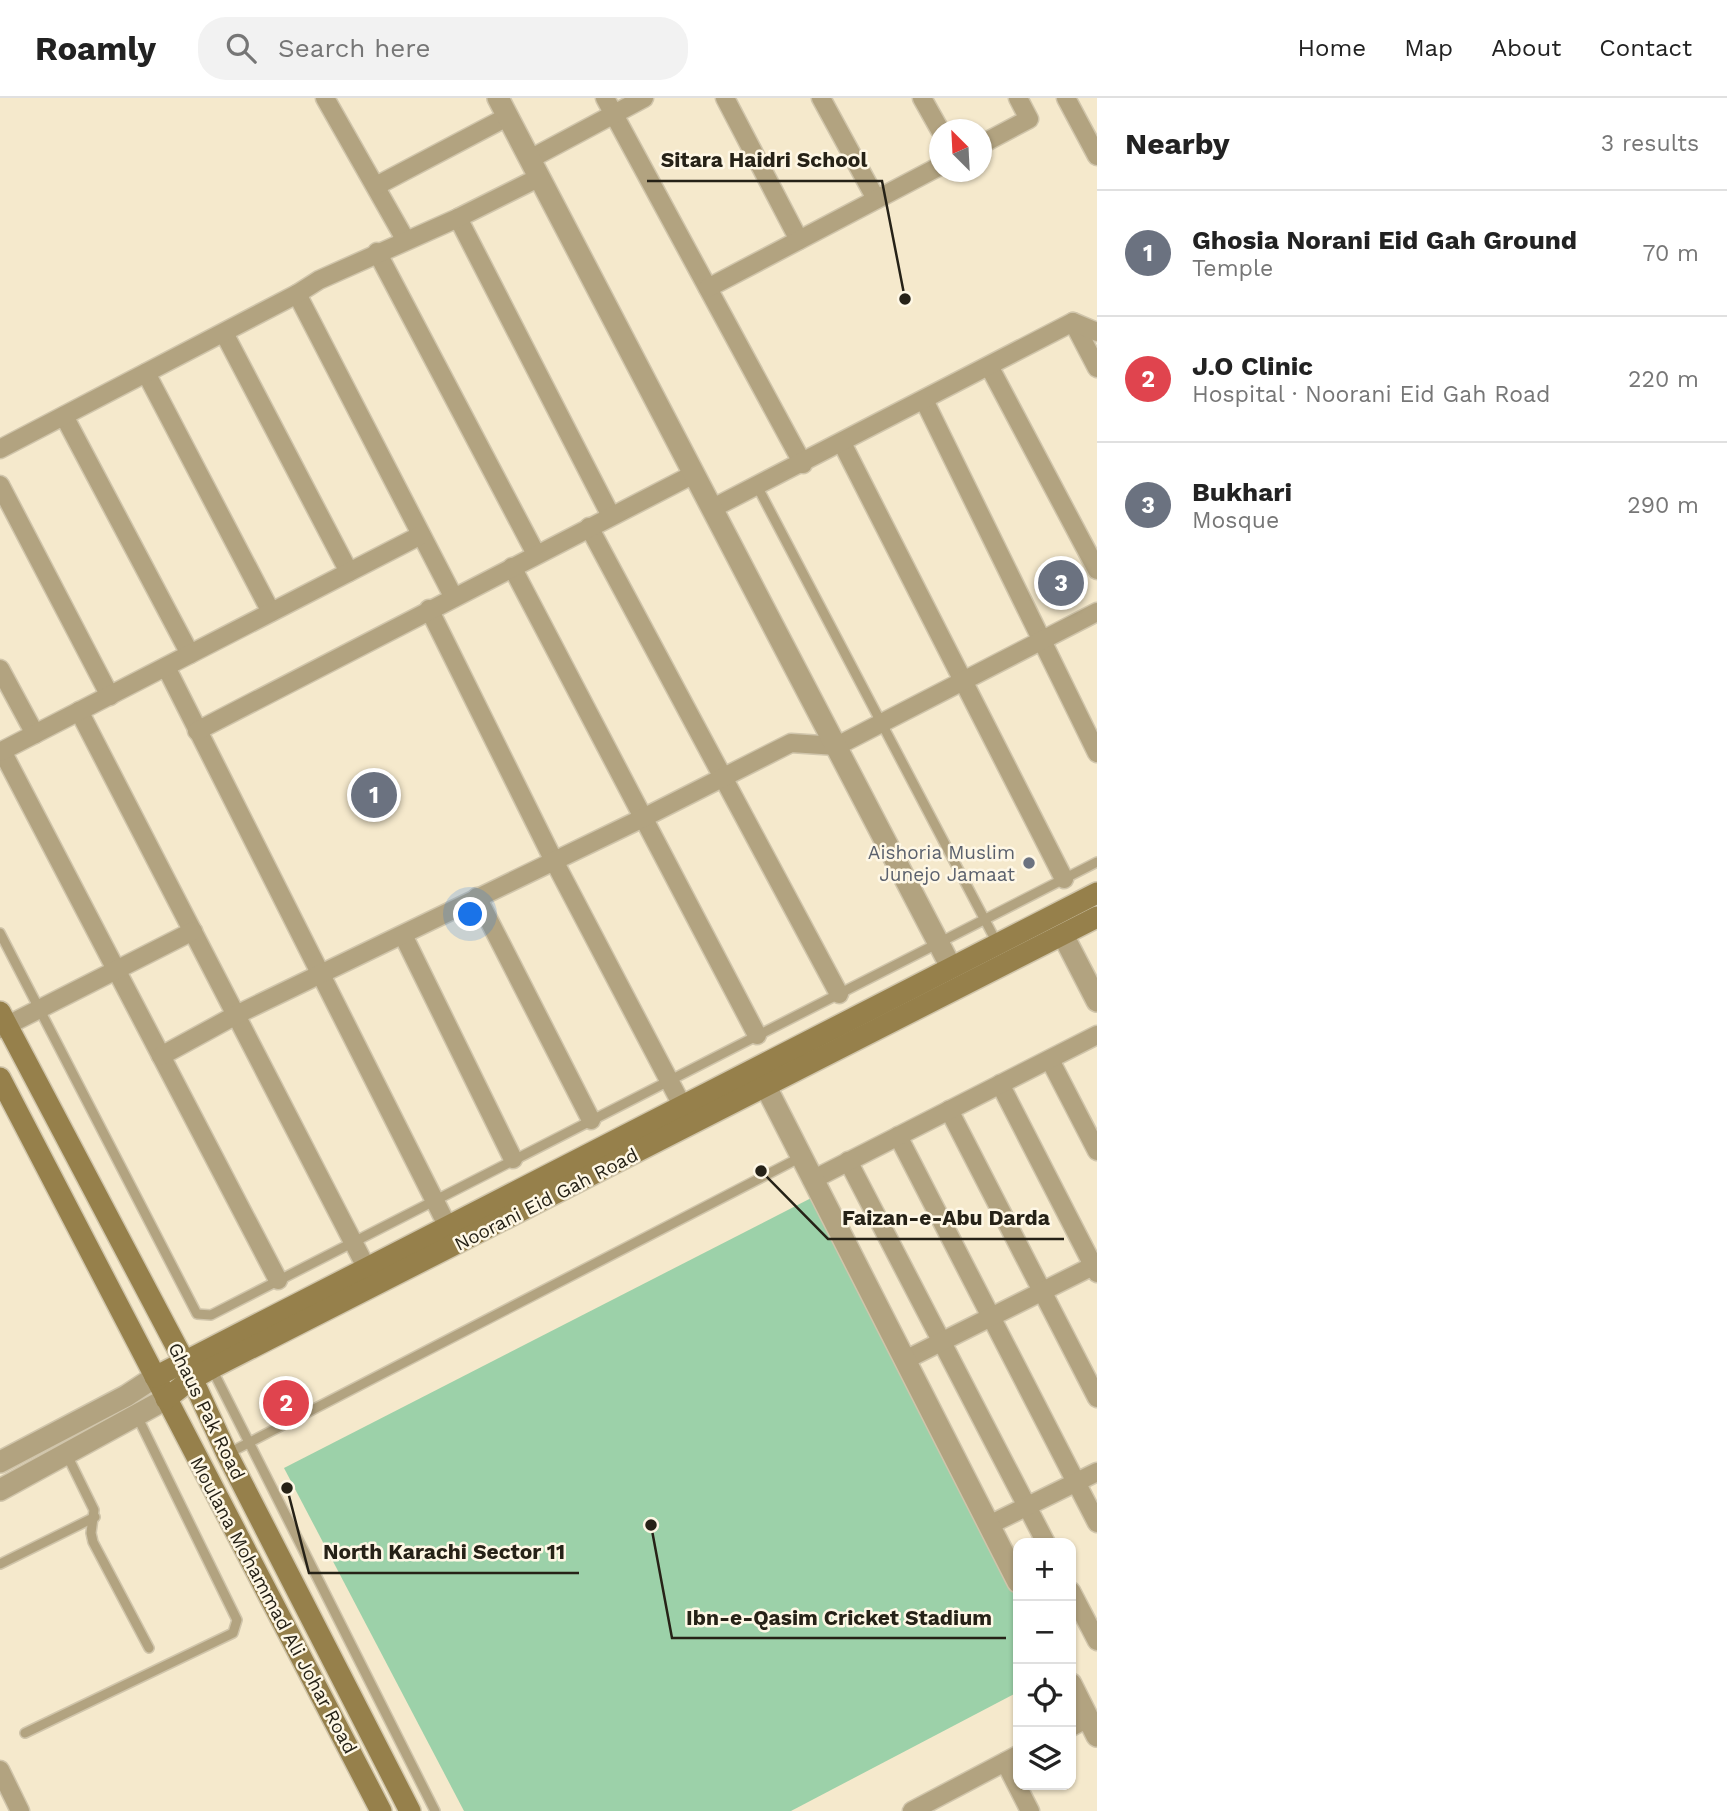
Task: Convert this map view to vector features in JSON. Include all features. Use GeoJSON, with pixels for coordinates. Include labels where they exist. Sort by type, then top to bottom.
{"type":"FeatureCollection","features":[{"type":"Feature","properties":{"kind":"main road","name":"Noorani Eid Gah Road"},"geometry":{"type":"LineString","coordinates":[[166,1399],[187,1370],[367,1269],[1097,893]]}},
{"type":"Feature","properties":{"kind":"main road","name":"Noorani Eid Gah Road"},"geometry":{"type":"LineString","coordinates":[[155,1377],[212,1368],[1097,917]]}},
{"type":"Feature","properties":{"kind":"main road","name":"Ghaus Pak Road"},"geometry":{"type":"LineString","coordinates":[[2,1023],[187,1370],[227,1454],[410,1811]]}},
{"type":"Feature","properties":{"kind":"main road"},"geometry":{"type":"LineString","coordinates":[[0,1078],[155,1377]]}},
{"type":"Feature","properties":{"kind":"main road","name":"Moulana Mohammad Ali Johar Road"},"geometry":{"type":"LineString","coordinates":[[155,1377],[381,1811]]}},
{"type":"Feature","properties":{"kind":"street"},"geometry":{"type":"LineString","coordinates":[[325,98],[405,239]]}},
{"type":"Feature","properties":{"kind":"street"},"geometry":{"type":"LineString","coordinates":[[0,449],[298,295],[319,280],[405,239],[458,218],[535,168],[609,106],[644,98]]}},
{"type":"Feature","properties":{"kind":"street"},"geometry":{"type":"LineString","coordinates":[[725,98],[799,240]]}},
{"type":"Feature","properties":{"kind":"street"},"geometry":{"type":"LineString","coordinates":[[821,98],[876,200]]}},
{"type":"Feature","properties":{"kind":"street"},"geometry":{"type":"LineString","coordinates":[[922,98],[934,119]]}},
{"type":"Feature","properties":{"kind":"street"},"geometry":{"type":"LineString","coordinates":[[1066,98],[1097,156]]}},
{"type":"Feature","properties":{"kind":"street"},"geometry":{"type":"LineString","coordinates":[[992,139],[1028,119],[1024,100]]}},
{"type":"Feature","properties":{"kind":"street"},"geometry":{"type":"LineString","coordinates":[[609,106],[803,464]]}},
{"type":"Feature","properties":{"kind":"street"},"geometry":{"type":"LineString","coordinates":[[376,186],[503,107],[951,967]]}},
{"type":"Feature","properties":{"kind":"street"},"geometry":{"type":"LineString","coordinates":[[708,288],[929,172]]}},
{"type":"Feature","properties":{"kind":"street"},"geometry":{"type":"LineString","coordinates":[[458,218],[611,516]]}},
{"type":"Feature","properties":{"kind":"street"},"geometry":{"type":"LineString","coordinates":[[377,252],[536,554]]}},
{"type":"Feature","properties":{"kind":"street"},"geometry":{"type":"LineString","coordinates":[[298,295],[453,596]]}},
{"type":"Feature","properties":{"kind":"street"},"geometry":{"type":"LineString","coordinates":[[713,509],[1073,322]]}},
{"type":"Feature","properties":{"kind":"street"},"geometry":{"type":"LineString","coordinates":[[1073,322],[1097,332]]}},
{"type":"Feature","properties":{"kind":"street"},"geometry":{"type":"LineString","coordinates":[[1073,322],[1097,368]]}},
{"type":"Feature","properties":{"kind":"street"},"geometry":{"type":"LineString","coordinates":[[224,333],[349,572]]}},
{"type":"Feature","properties":{"kind":"street"},"geometry":{"type":"LineString","coordinates":[[989,366],[1097,570]]}},
{"type":"Feature","properties":{"kind":"street"},"geometry":{"type":"LineString","coordinates":[[146,373],[271,612]]}},
{"type":"Feature","properties":{"kind":"street"},"geometry":{"type":"LineString","coordinates":[[924,400],[1097,753]]}},
{"type":"Feature","properties":{"kind":"street"},"geometry":{"type":"LineString","coordinates":[[64,416],[190,654]]}},
{"type":"Feature","properties":{"kind":"street"},"geometry":{"type":"LineString","coordinates":[[842,443],[1064,879]]}},
{"type":"Feature","properties":{"kind":"street"},"geometry":{"type":"LineString","coordinates":[[197,731],[453,596],[694,474]]}},
{"type":"Feature","properties":{"kind":"street"},"geometry":{"type":"LineString","coordinates":[[0,485],[110,696]]}},
{"type":"Feature","properties":{"kind":"street"},"geometry":{"type":"LineString","coordinates":[[589,527],[839,994]]}},
{"type":"Feature","properties":{"kind":"street"},"geometry":{"type":"LineString","coordinates":[[278,1280],[1,752],[421,535]]}},
{"type":"Feature","properties":{"kind":"street"},"geometry":{"type":"LineString","coordinates":[[512,567],[757,1035]]}},
{"type":"Feature","properties":{"kind":"street"},"geometry":{"type":"LineString","coordinates":[[429,609],[553,859],[683,1107]]}},
{"type":"Feature","properties":{"kind":"street"},"geometry":{"type":"LineString","coordinates":[[161,1056],[236,1015],[553,859],[643,818],[791,743],[837,746],[1097,612]]}},
{"type":"Feature","properties":{"kind":"street"},"geometry":{"type":"LineString","coordinates":[[166,667],[448,1227]]}},
{"type":"Feature","properties":{"kind":"street"},"geometry":{"type":"LineString","coordinates":[[0,669],[35,734]]}},
{"type":"Feature","properties":{"kind":"street"},"geometry":{"type":"LineString","coordinates":[[79,712],[367,1269]]}},
{"type":"Feature","properties":{"kind":"street"},"geometry":{"type":"LineString","coordinates":[[477,897],[591,1120]]}},
{"type":"Feature","properties":{"kind":"street"},"geometry":{"type":"LineString","coordinates":[[2,1023],[39,1010],[193,932]]}},
{"type":"Feature","properties":{"kind":"street"},"geometry":{"type":"LineString","coordinates":[[403,934],[513,1160]]}},
{"type":"Feature","properties":{"kind":"street"},"geometry":{"type":"LineString","coordinates":[[1063,935],[1097,1001]]}},
{"type":"Feature","properties":{"kind":"street"},"geometry":{"type":"LineString","coordinates":[[812,1180],[1097,1035]]}},
{"type":"Feature","properties":{"kind":"street"},"geometry":{"type":"LineString","coordinates":[[1049,1060],[1097,1152]]}},
{"type":"Feature","properties":{"kind":"street"},"geometry":{"type":"LineString","coordinates":[[905,1360],[1042,1291],[1096,1268],[1000,1084]]}},
{"type":"Feature","properties":{"kind":"street"},"geometry":{"type":"LineString","coordinates":[[766,1087],[1013,1571]]}},
{"type":"Feature","properties":{"kind":"street"},"geometry":{"type":"LineString","coordinates":[[949,1110],[1097,1398]]}},
{"type":"Feature","properties":{"kind":"street"},"geometry":{"type":"LineString","coordinates":[[898,1136],[1097,1523]]}},
{"type":"Feature","properties":{"kind":"street"},"geometry":{"type":"LineString","coordinates":[[848,1161],[1043,1538]]}},
{"type":"Feature","properties":{"kind":"street","name":"Noorani Eid Gah Road"},"geometry":{"type":"LineString","coordinates":[[0,1490],[65,1452],[131,1404],[155,1377]]}},
{"type":"Feature","properties":{"kind":"street","name":"Noorani Eid Gah Road"},"geometry":{"type":"LineString","coordinates":[[0,1462],[131,1404],[166,1399]]}},
{"type":"Feature","properties":{"kind":"street"},"geometry":{"type":"LineString","coordinates":[[989,1525],[1097,1472]]}},
{"type":"Feature","properties":{"kind":"street"},"geometry":{"type":"LineString","coordinates":[[1076,1601],[1097,1641]]}},
{"type":"Feature","properties":{"kind":"street"},"geometry":{"type":"LineString","coordinates":[[1076,1699],[1085,1727]]}},
{"type":"Feature","properties":{"kind":"street"},"geometry":{"type":"LineString","coordinates":[[912,1811],[939,1805],[1012,1759],[1030,1811]]}},
{"type":"Feature","properties":{"kind":"street"},"geometry":{"type":"LineString","coordinates":[[0,1770],[20,1811]]}},
{"type":"Feature","properties":{"kind":"lane"},"geometry":{"type":"LineString","coordinates":[[757,486],[997,944]]}},
{"type":"Feature","properties":{"kind":"lane"},"geometry":{"type":"LineString","coordinates":[[0,933],[197,1314],[211,1315],[1097,862]]}},
{"type":"Feature","properties":{"kind":"lane"},"geometry":{"type":"LineString","coordinates":[[227,1454],[802,1156]]}},
{"type":"Feature","properties":{"kind":"lane"},"geometry":{"type":"LineString","coordinates":[[212,1368],[435,1811]]}},
{"type":"Feature","properties":{"kind":"lane"},"geometry":{"type":"LineString","coordinates":[[25,1733],[233,1633],[237,1627],[237,1620],[131,1404]]}},
{"type":"Feature","properties":{"kind":"lane"},"geometry":{"type":"LineString","coordinates":[[65,1452],[95,1517],[90,1533],[93,1542],[149,1648]]}},
{"type":"Feature","properties":{"kind":"lane"},"geometry":{"type":"LineString","coordinates":[[0,1564],[95,1517]]}},
{"type":"Feature","properties":{"kind":"green space"},"geometry":{"type":"Polygon","coordinates":[[[819,1194],[1013,1571],[1013,1695],[791,1811],[464,1811],[284,1468],[819,1194]]]}},
{"type":"Feature","properties":{"kind":"place","name":"Sitara Haidri School"},"geometry":{"type":"Point","coordinates":[905,299]}},
{"type":"Feature","properties":{"kind":"place","name":"Bukhari"},"geometry":{"type":"Point","coordinates":[1061,583]}},
{"type":"Feature","properties":{"kind":"place","name":"Ghosia Norani Eid Gah Ground"},"geometry":{"type":"Point","coordinates":[374,795]}},
{"type":"Feature","properties":{"kind":"place","name":"Aishoria Muslim Junejo Jamaat"},"geometry":{"type":"Point","coordinates":[1029,863]}},
{"type":"Feature","properties":{"kind":"place","name":"Faizan-e-Abu Darda"},"geometry":{"type":"Point","coordinates":[761,1171]}},
{"type":"Feature","properties":{"kind":"place","name":"J.O Clinic"},"geometry":{"type":"Point","coordinates":[286,1403]}},
{"type":"Feature","properties":{"kind":"place","name":"North Karachi Sector 11"},"geometry":{"type":"Point","coordinates":[287,1488]}},
{"type":"Feature","properties":{"kind":"place","name":"Ibn-e-Qasim Cricket Stadium"},"geometry":{"type":"Point","coordinates":[651,1525]}}]}
